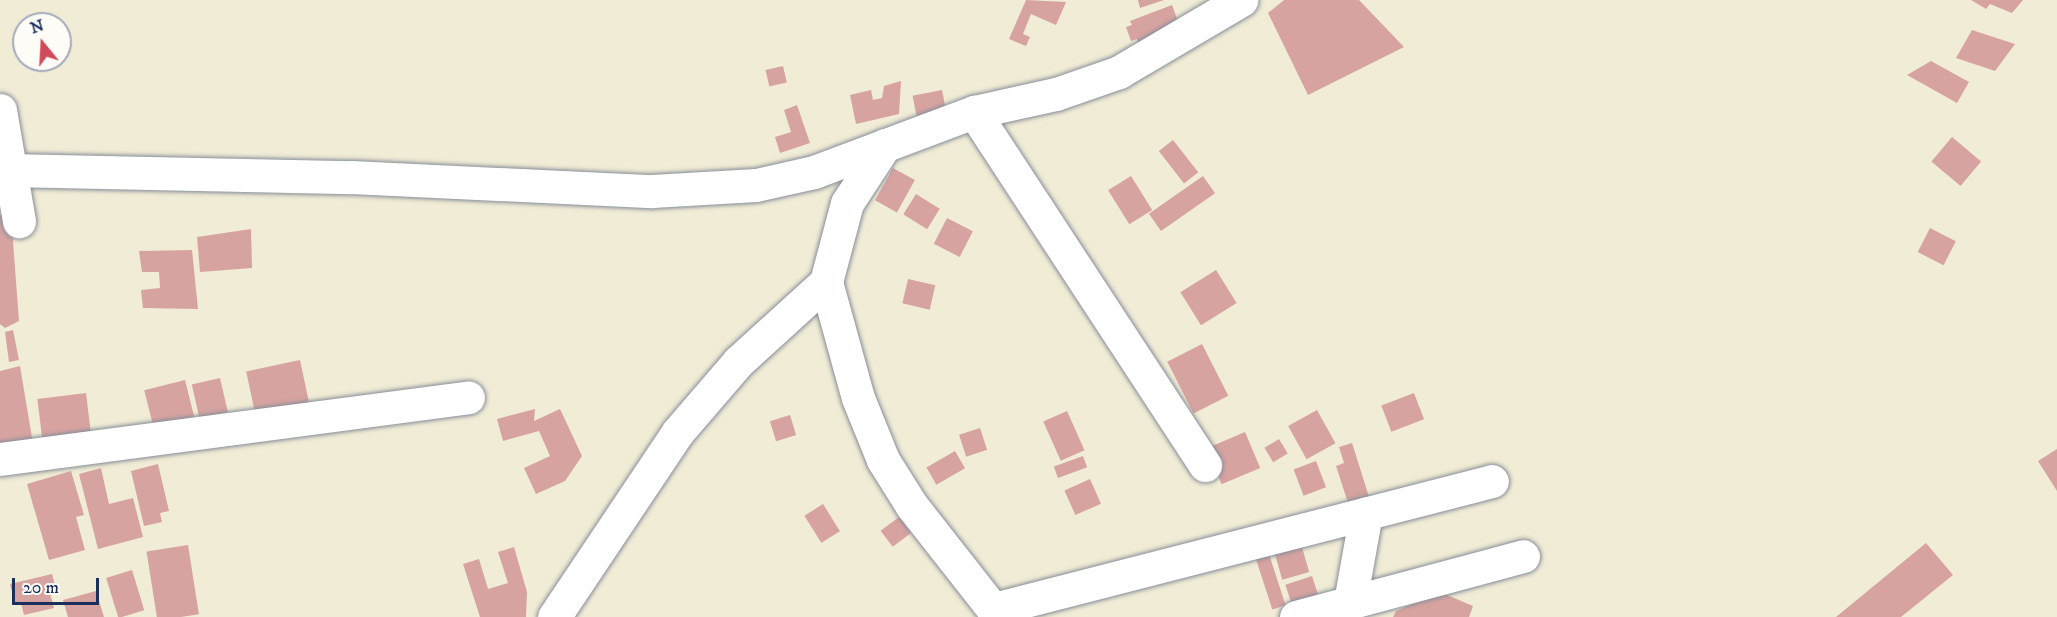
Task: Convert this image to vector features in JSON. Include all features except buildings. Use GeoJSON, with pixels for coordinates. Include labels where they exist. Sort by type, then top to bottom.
{"type":"FeatureCollection","features":[{"type":"Feature","properties":{"kind":"street"},"geometry":{"type":"LineString","coordinates":[[8,170],[351,177],[652,191],[756,185],[814,172],[974,112],[1056,94],[1119,72],[1241,0]]}},
{"type":"Feature","properties":{"kind":"street"},"geometry":{"type":"LineString","coordinates":[[0,110],[8,170],[19,221]]}},
{"type":"Feature","properties":{"kind":"street"},"geometry":{"type":"LineString","coordinates":[[974,112],[1205,465]]}},
{"type":"Feature","properties":{"kind":"street"},"geometry":{"type":"LineString","coordinates":[[885,145],[847,202],[826,282],[858,398],[883,460],[912,506],[996,613],[1492,481]]}},
{"type":"Feature","properties":{"kind":"street"},"geometry":{"type":"LineString","coordinates":[[554,617],[677,433],[738,362],[826,282]]}},
{"type":"Feature","properties":{"kind":"street"},"geometry":{"type":"LineString","coordinates":[[0,459],[468,398]]}},
{"type":"Feature","properties":{"kind":"street"},"geometry":{"type":"LineString","coordinates":[[1350,602],[1366,513]]}},
{"type":"Feature","properties":{"kind":"street"},"geometry":{"type":"LineString","coordinates":[[1296,617],[1523,556]]}}]}
